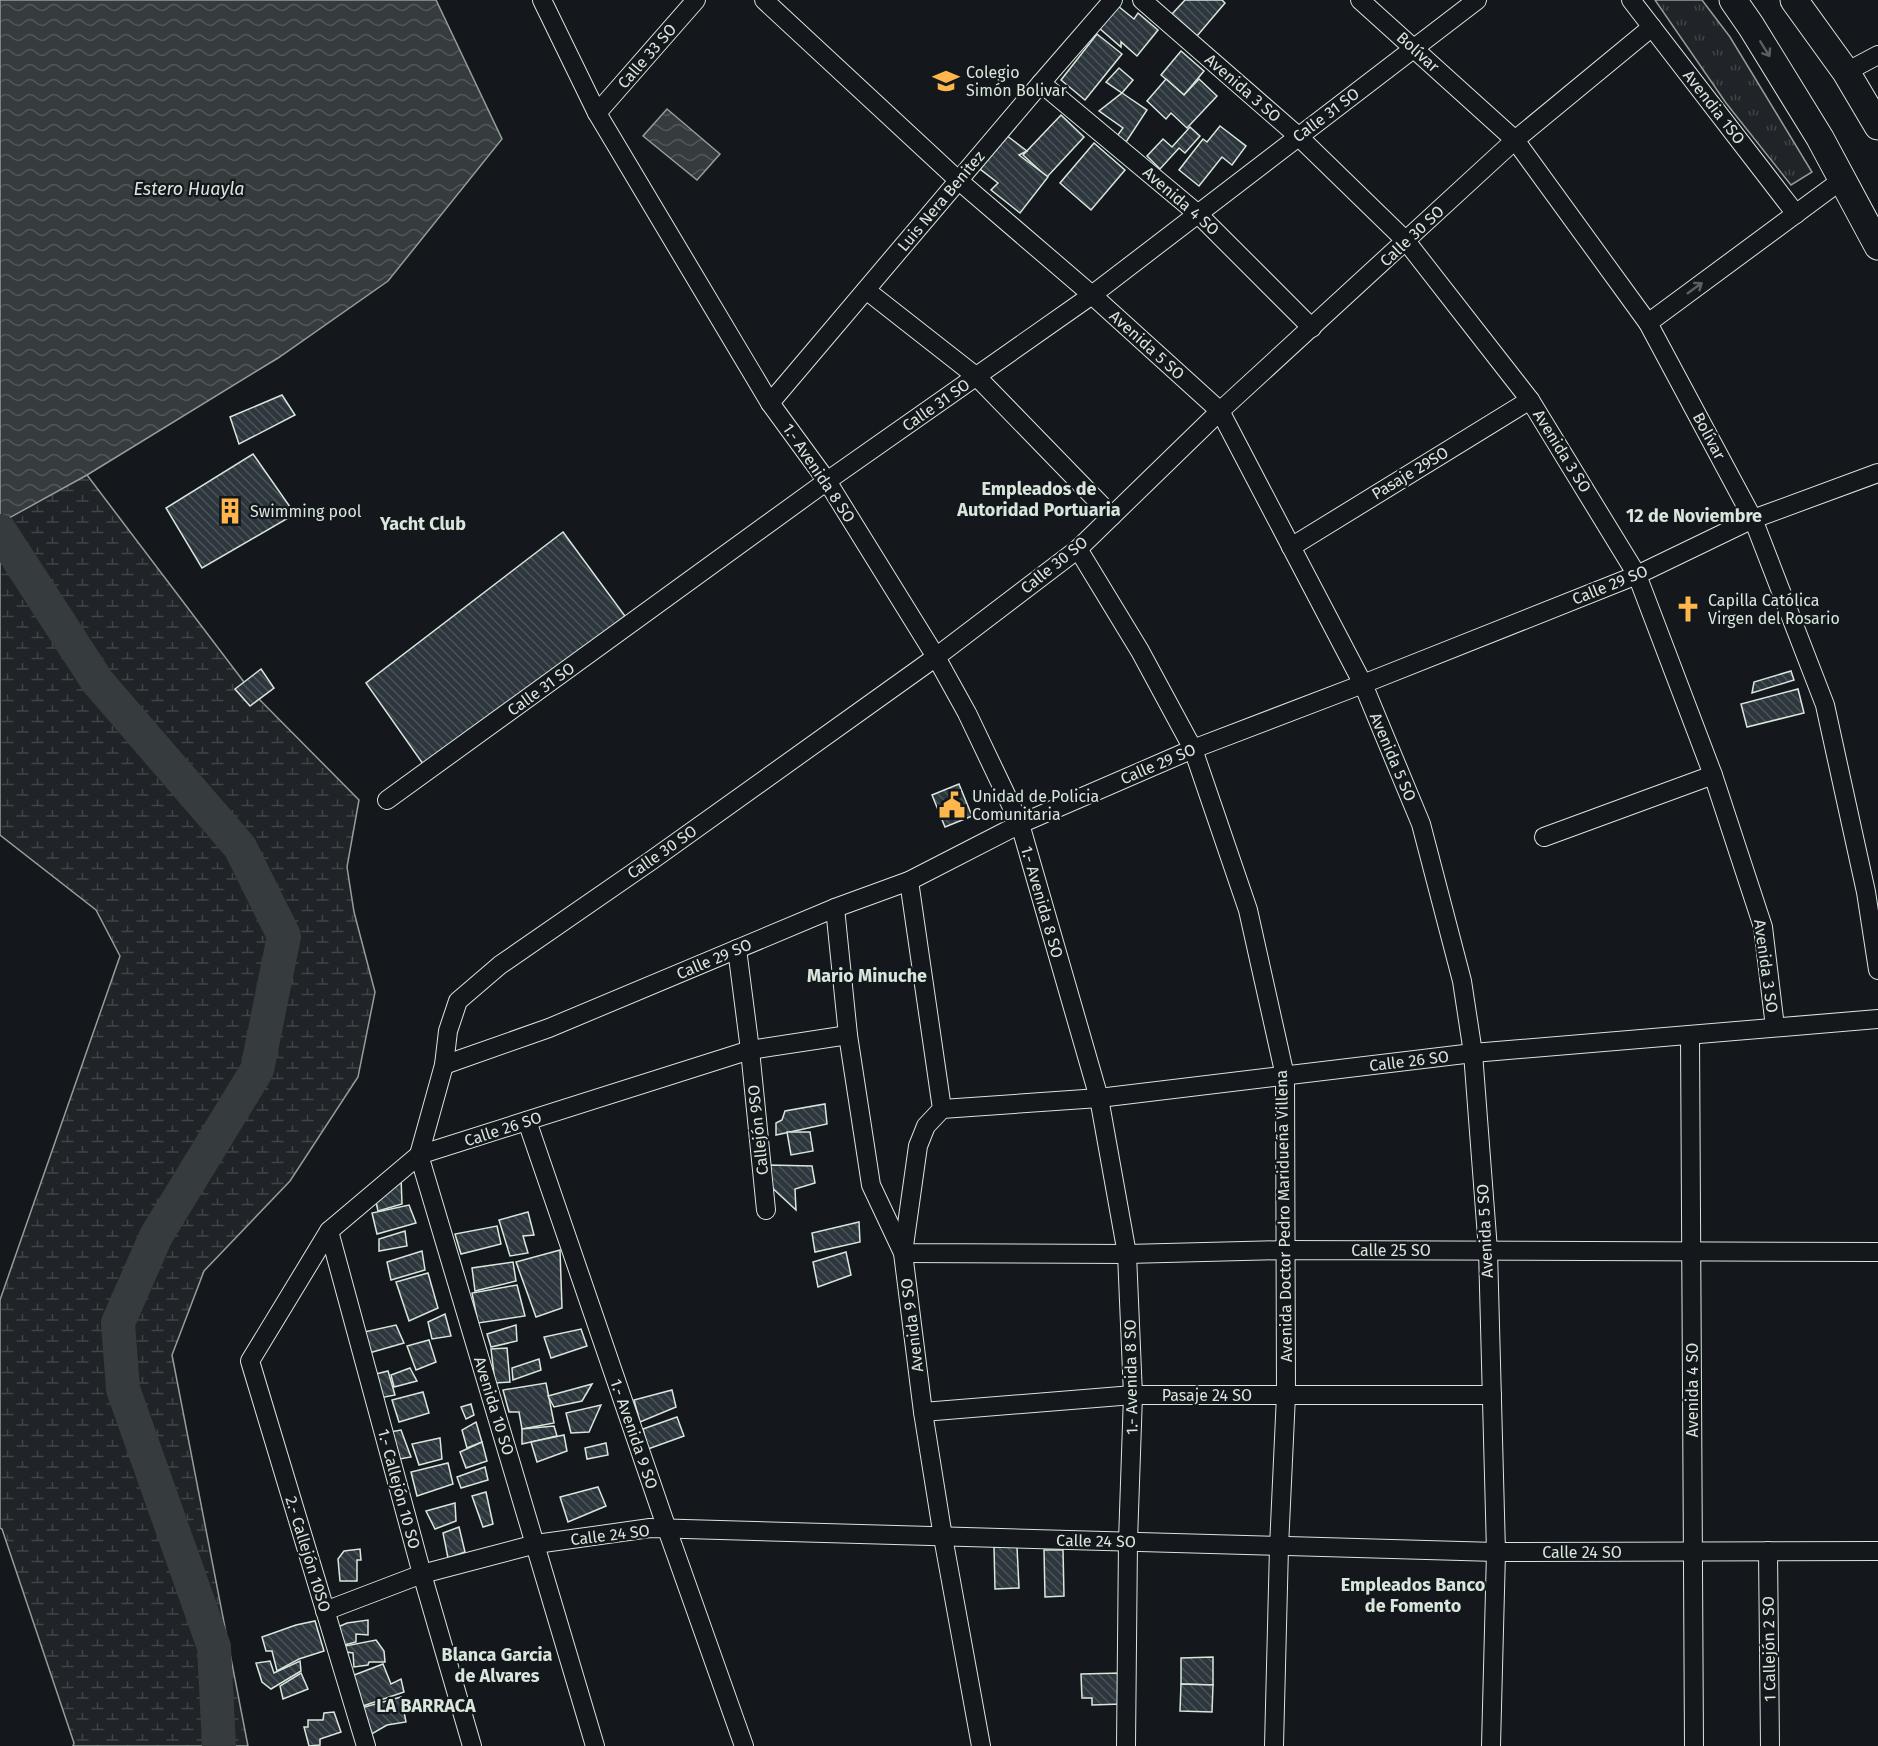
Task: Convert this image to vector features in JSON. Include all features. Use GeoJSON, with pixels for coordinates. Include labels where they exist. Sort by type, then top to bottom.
{"type":"FeatureCollection","features":[{"type":"Feature","properties":{"kind":"main road"},"geometry":{"type":"LineString","coordinates":[[1733,0],[1814,128],[1878,246]]}},
{"type":"Feature","properties":{"kind":"main road"},"geometry":{"type":"LineString","coordinates":[[1794,0],[1846,72],[1878,126]]}},
{"type":"Feature","properties":{"kind":"street","name":"1.- Avenida 8 SO"},"geometry":{"type":"LineString","coordinates":[[542,0],[597,113],[770,403],[827,481],[936,657],[967,713],[1020,824],[1099,1098],[1127,1254],[1133,1395],[1128,1541],[1126,1746]]}},
{"type":"Feature","properties":{"kind":"street","name":"Calle 33 SO"},"geometry":{"type":"LineString","coordinates":[[597,113],[696,0]]}},
{"type":"Feature","properties":{"kind":"street","name":"Avenida 5 SO"},"geometry":{"type":"LineString","coordinates":[[764,0],[958,180],[1092,295],[1220,411],[1363,684],[1421,824],[1462,981],[1473,1053],[1488,1250],[1492,1395],[1496,1552],[1491,1746]]}},
{"type":"Feature","properties":{"kind":"street","name":"Luis Nera Benitez"},"geometry":{"type":"LineString","coordinates":[[770,403],[1113,0]]}},
{"type":"Feature","properties":{"kind":"street","name":"Avenida 3 SO"},"geometry":{"type":"LineString","coordinates":[[1142,0],[1298,135],[1406,241],[1530,400],[1637,575],[1713,775],[1763,927],[1775,1027]]}},
{"type":"Feature","properties":{"kind":"street","name":"Bolívar"},"geometry":{"type":"LineString","coordinates":[[1360,0],[1515,140],[1648,323],[1753,519],[1826,705],[1866,892],[1878,970]]}},
{"type":"Feature","properties":{"kind":"street","name":"Calle 31 SO"},"geometry":{"type":"LineString","coordinates":[[387,800],[827,481],[1092,295],[1477,0]]}},
{"type":"Feature","properties":{"kind":"street","name":"Avendia 1SO"},"geometry":{"type":"LineString","coordinates":[[1631,0],[1796,213]]}},
{"type":"Feature","properties":{"kind":"street","name":"Calle 30 SO"},"geometry":{"type":"LineString","coordinates":[[444,1065],[448,1031],[458,1001],[500,965],[652,861],[936,657],[1078,549],[1220,411],[1515,140],[1652,27]]}},
{"type":"Feature","properties":{"kind":"street"},"geometry":{"type":"LineString","coordinates":[[1846,72],[1878,55]]}},
{"type":"Feature","properties":{"kind":"street","name":"Avenida 4 SO"},"geometry":{"type":"LineString","coordinates":[[1041,83],[1198,214],[1312,328]]}},
{"type":"Feature","properties":{"kind":"street"},"geometry":{"type":"LineString","coordinates":[[1648,323],[1843,179]]}},
{"type":"Feature","properties":{"kind":"street"},"geometry":{"type":"LineString","coordinates":[[866,290],[977,377],[1112,516]]}},
{"type":"Feature","properties":{"kind":"street","name":"Pasaje 29SO"},"geometry":{"type":"LineString","coordinates":[[1291,546],[1530,400]]}},
{"type":"Feature","properties":{"kind":"street","name":"Calle 29 SO"},"geometry":{"type":"LineString","coordinates":[[444,1065],[549,1028],[835,908],[909,881],[1020,824],[1193,749],[1637,575],[1753,519],[1878,473]]}},
{"type":"Feature","properties":{"kind":"street","name":"Avenida Doctor Pedro Maridueña Villena"},"geometry":{"type":"LineString","coordinates":[[1078,549],[1140,651],[1193,749],[1248,910],[1285,1076],[1286,1395],[1279,1547],[1274,1746]]}},
{"type":"Feature","properties":{"kind":"street"},"geometry":{"type":"LineString","coordinates":[[1544,837],[1713,775]]}},
{"type":"Feature","properties":{"kind":"street"},"geometry":{"type":"LineString","coordinates":[[903,1253],[918,1146],[926,1126],[942,1109],[909,881]]}},
{"type":"Feature","properties":{"kind":"street","name":"Avenida 9 SO"},"geometry":{"type":"LineString","coordinates":[[835,908],[848,1035],[871,1185],[903,1253],[923,1412],[981,1746]]}},
{"type":"Feature","properties":{"kind":"street","name":"Callejón 9SO"},"geometry":{"type":"LineString","coordinates":[[737,949],[766,1210]]}},
{"type":"Feature","properties":{"kind":"street","name":"Calle 26 SO"},"geometry":{"type":"LineString","coordinates":[[942,1109],[1099,1098],[1473,1053],[1878,1019]]}},
{"type":"Feature","properties":{"kind":"street","name":"Calle 26 SO"},"geometry":{"type":"LineString","coordinates":[[250,1361],[329,1231],[419,1155],[750,1050],[848,1035]]}},
{"type":"Feature","properties":{"kind":"street","name":"Avenida 4 SO"},"geometry":{"type":"LineString","coordinates":[[1690,1035],[1694,1746]]}},
{"type":"Feature","properties":{"kind":"street"},"geometry":{"type":"LineString","coordinates":[[419,1155],[444,1065]]}},
{"type":"Feature","properties":{"kind":"street","name":"1.- Avenida 9 SO"},"geometry":{"type":"LineString","coordinates":[[527,1121],[744,1746]]}},
{"type":"Feature","properties":{"kind":"street","name":"Avenida 10 SO"},"geometry":{"type":"LineString","coordinates":[[419,1155],[595,1746]]}},
{"type":"Feature","properties":{"kind":"street","name":"1.- Callejón 10 SO"},"geometry":{"type":"LineString","coordinates":[[329,1231],[422,1574],[472,1746]]}},
{"type":"Feature","properties":{"kind":"street","name":"Calle 25 SO"},"geometry":{"type":"LineString","coordinates":[[903,1253],[1127,1254],[1286,1250],[1878,1252]]}},
{"type":"Feature","properties":{"kind":"street","name":"2.- Callejón 10SO"},"geometry":{"type":"LineString","coordinates":[[250,1361],[366,1746]]}},
{"type":"Feature","properties":{"kind":"street","name":"Pasaje 24 SO"},"geometry":{"type":"LineString","coordinates":[[923,1412],[1133,1395],[1492,1395]]}},
{"type":"Feature","properties":{"kind":"street","name":"Calle 24 SO"},"geometry":{"type":"LineString","coordinates":[[325,1611],[422,1574],[536,1544],[650,1528],[1496,1552],[1878,1551]]}},
{"type":"Feature","properties":{"kind":"street","name":"1 Callejón 2 SO"},"geometry":{"type":"LineString","coordinates":[[1768,1551],[1770,1746]]}},
{"type":"Feature","properties":{"kind":"green space"},"geometry":{"type":"Polygon","coordinates":[[[1655,0],[1702,0],[1730,37],[1812,172],[1791,185],[1726,103],[1655,0]]]}},
{"type":"Feature","properties":{"kind":"green space"},"geometry":{"type":"Polygon","coordinates":[[[87,475],[250,690],[359,800],[347,867],[354,912],[375,992],[358,1077],[290,1181],[204,1271],[172,1355],[248,1746],[73,1746],[74,1743],[0,1528],[0,1300],[120,956],[96,910],[0,835],[0,505],[87,475]]]}},
{"type":"Feature","properties":{"kind":"water","name":"Estero Huayla"},"geometry":{"type":"Polygon","coordinates":[[[0,0],[436,0],[502,139],[388,281],[278,358],[87,475],[0,523],[0,0]]]}},
{"type":"Feature","properties":{"kind":"water"},"geometry":{"type":"Polygon","coordinates":[[[667,109],[720,154],[697,180],[643,136],[667,109]]]}},
{"type":"Feature","properties":{"kind":"building"},"geometry":{"type":"Polygon","coordinates":[[[1185,0],[1222,0],[1225,3],[1197,36],[1172,14],[1185,0]]]}},
{"type":"Feature","properties":{"kind":"building"},"geometry":{"type":"Polygon","coordinates":[[[1118,6],[1134,19],[1138,13],[1158,30],[1137,56],[1121,42],[1121,47],[1099,28],[1118,6]]]}},
{"type":"Feature","properties":{"kind":"building"},"geometry":{"type":"Polygon","coordinates":[[[1097,34],[1122,54],[1085,100],[1061,80],[1097,34]]]}},
{"type":"Feature","properties":{"kind":"building"},"geometry":{"type":"Polygon","coordinates":[[[1181,51],[1204,71],[1184,95],[1161,75],[1181,51]]]}},
{"type":"Feature","properties":{"kind":"building"},"geometry":{"type":"Polygon","coordinates":[[[1119,68],[1133,80],[1122,93],[1106,82],[1119,68]]]}},
{"type":"Feature","properties":{"kind":"building"},"geometry":{"type":"Polygon","coordinates":[[[1166,79],[1184,95],[1199,79],[1217,96],[1187,128],[1171,113],[1166,119],[1147,101],[1166,79]]]}},
{"type":"Feature","properties":{"kind":"building"},"geometry":{"type":"Polygon","coordinates":[[[1122,93],[1147,110],[1126,142],[1117,136],[1123,128],[1099,111],[1122,93]]]}},
{"type":"Feature","properties":{"kind":"building"},"geometry":{"type":"Polygon","coordinates":[[[1061,115],[1084,137],[1047,177],[1023,155],[1061,115]]]}},
{"type":"Feature","properties":{"kind":"building"},"geometry":{"type":"Polygon","coordinates":[[[1220,126],[1246,146],[1232,165],[1222,157],[1199,186],[1179,170],[1203,139],[1207,142],[1220,126]]]}},
{"type":"Feature","properties":{"kind":"building"},"geometry":{"type":"Polygon","coordinates":[[[1190,127],[1200,136],[1185,153],[1179,148],[1160,169],[1147,156],[1163,139],[1172,147],[1190,127]]]}},
{"type":"Feature","properties":{"kind":"building"},"geometry":{"type":"Polygon","coordinates":[[[1006,135],[1027,151],[1019,155],[1048,177],[1020,213],[991,190],[998,183],[980,169],[1006,135]]]}},
{"type":"Feature","properties":{"kind":"building"},"geometry":{"type":"Polygon","coordinates":[[[1094,143],[1125,170],[1091,210],[1060,183],[1094,143]]]}},
{"type":"Feature","properties":{"kind":"building"},"geometry":{"type":"Polygon","coordinates":[[[282,395],[295,415],[239,444],[230,417],[282,395]]]}},
{"type":"Feature","properties":{"kind":"building","name":"Swimming pool"},"geometry":{"type":"Polygon","coordinates":[[[253,454],[295,514],[202,568],[166,508],[253,454]]]}},
{"type":"Feature","properties":{"kind":"building"},"geometry":{"type":"Polygon","coordinates":[[[563,532],[625,616],[428,771],[366,683],[563,532]]]}},
{"type":"Feature","properties":{"kind":"building"},"geometry":{"type":"Polygon","coordinates":[[[261,669],[274,688],[250,706],[235,689],[261,669]]]}},
{"type":"Feature","properties":{"kind":"building"},"geometry":{"type":"Polygon","coordinates":[[[1791,671],[1794,680],[1752,693],[1754,682],[1791,671]]]}},
{"type":"Feature","properties":{"kind":"building"},"geometry":{"type":"Polygon","coordinates":[[[1798,689],[1804,713],[1747,727],[1741,704],[1798,689]]]}},
{"type":"Feature","properties":{"kind":"building","name":"Unidad de Policia Comunitaria"},"geometry":{"type":"Polygon","coordinates":[[[959,784],[972,816],[945,827],[932,795],[959,784]]]}},
{"type":"Feature","properties":{"kind":"building"},"geometry":{"type":"Polygon","coordinates":[[[825,1104],[827,1124],[776,1135],[776,1123],[782,1120],[785,1111],[825,1104]]]}},
{"type":"Feature","properties":{"kind":"building"},"geometry":{"type":"Polygon","coordinates":[[[787,1132],[810,1132],[813,1151],[791,1155],[787,1132]]]}},
{"type":"Feature","properties":{"kind":"building"},"geometry":{"type":"Polygon","coordinates":[[[768,1165],[812,1166],[815,1183],[795,1189],[796,1210],[769,1185],[768,1165]]]}},
{"type":"Feature","properties":{"kind":"building"},"geometry":{"type":"Polygon","coordinates":[[[401,1177],[402,1204],[378,1211],[374,1193],[401,1177]]]}},
{"type":"Feature","properties":{"kind":"building"},"geometry":{"type":"Polygon","coordinates":[[[409,1205],[416,1223],[377,1234],[372,1213],[409,1205]]]}},
{"type":"Feature","properties":{"kind":"building"},"geometry":{"type":"Polygon","coordinates":[[[528,1212],[534,1235],[523,1236],[528,1253],[510,1256],[499,1220],[528,1212]]]}},
{"type":"Feature","properties":{"kind":"building"},"geometry":{"type":"Polygon","coordinates":[[[859,1222],[860,1242],[815,1252],[812,1233],[859,1222]]]}},
{"type":"Feature","properties":{"kind":"building"},"geometry":{"type":"Polygon","coordinates":[[[497,1226],[501,1244],[461,1254],[455,1234],[497,1226]]]}},
{"type":"Feature","properties":{"kind":"building"},"geometry":{"type":"Polygon","coordinates":[[[405,1231],[407,1246],[379,1251],[379,1239],[405,1231]]]}},
{"type":"Feature","properties":{"kind":"building"},"geometry":{"type":"Polygon","coordinates":[[[560,1250],[562,1308],[536,1317],[516,1262],[560,1250]]]}},
{"type":"Feature","properties":{"kind":"building"},"geometry":{"type":"Polygon","coordinates":[[[422,1251],[425,1270],[391,1280],[387,1262],[422,1251]]]}},
{"type":"Feature","properties":{"kind":"building"},"geometry":{"type":"Polygon","coordinates":[[[846,1252],[851,1275],[818,1287],[813,1262],[846,1252]]]}},
{"type":"Feature","properties":{"kind":"building"},"geometry":{"type":"Polygon","coordinates":[[[513,1262],[516,1281],[475,1291],[472,1268],[513,1262]]]}},
{"type":"Feature","properties":{"kind":"building"},"geometry":{"type":"Polygon","coordinates":[[[428,1273],[438,1308],[409,1321],[396,1282],[428,1273]]]}},
{"type":"Feature","properties":{"kind":"building"},"geometry":{"type":"Polygon","coordinates":[[[517,1285],[525,1316],[478,1323],[472,1293],[517,1285]]]}},
{"type":"Feature","properties":{"kind":"building"},"geometry":{"type":"Polygon","coordinates":[[[445,1314],[451,1336],[432,1339],[428,1322],[445,1314]]]}},
{"type":"Feature","properties":{"kind":"building"},"geometry":{"type":"Polygon","coordinates":[[[396,1325],[404,1343],[369,1353],[364,1332],[396,1325]]]}},
{"type":"Feature","properties":{"kind":"building"},"geometry":{"type":"Polygon","coordinates":[[[516,1325],[517,1341],[491,1347],[487,1334],[516,1325]]]}},
{"type":"Feature","properties":{"kind":"building"},"geometry":{"type":"Polygon","coordinates":[[[581,1329],[587,1346],[551,1358],[544,1337],[581,1329]]]}},
{"type":"Feature","properties":{"kind":"building"},"geometry":{"type":"Polygon","coordinates":[[[429,1340],[436,1362],[416,1370],[407,1346],[429,1340]]]}},
{"type":"Feature","properties":{"kind":"building"},"geometry":{"type":"Polygon","coordinates":[[[507,1348],[510,1382],[495,1383],[491,1349],[507,1348]]]}},
{"type":"Feature","properties":{"kind":"building"},"geometry":{"type":"Polygon","coordinates":[[[539,1359],[541,1370],[513,1380],[512,1368],[539,1359]]]}},
{"type":"Feature","properties":{"kind":"building"},"geometry":{"type":"Polygon","coordinates":[[[410,1368],[417,1381],[394,1387],[391,1375],[410,1368]]]}},
{"type":"Feature","properties":{"kind":"building"},"geometry":{"type":"Polygon","coordinates":[[[388,1371],[395,1395],[375,1399],[368,1376],[388,1371]]]}},
{"type":"Feature","properties":{"kind":"building"},"geometry":{"type":"Polygon","coordinates":[[[546,1383],[554,1423],[522,1429],[519,1412],[509,1412],[503,1390],[546,1383]]]}},
{"type":"Feature","properties":{"kind":"building"},"geometry":{"type":"Polygon","coordinates":[[[592,1384],[582,1401],[554,1407],[548,1396],[592,1384]]]}},
{"type":"Feature","properties":{"kind":"building"},"geometry":{"type":"Polygon","coordinates":[[[672,1390],[676,1407],[640,1422],[634,1400],[672,1390]]]}},
{"type":"Feature","properties":{"kind":"building"},"geometry":{"type":"Polygon","coordinates":[[[423,1392],[429,1413],[399,1422],[392,1400],[423,1392]]]}},
{"type":"Feature","properties":{"kind":"building"},"geometry":{"type":"Polygon","coordinates":[[[471,1404],[474,1415],[466,1419],[461,1407],[471,1404]]]}},
{"type":"Feature","properties":{"kind":"building"},"geometry":{"type":"Polygon","coordinates":[[[601,1405],[589,1432],[571,1433],[566,1413],[601,1405]]]}},
{"type":"Feature","properties":{"kind":"building"},"geometry":{"type":"Polygon","coordinates":[[[677,1417],[684,1436],[648,1449],[643,1429],[677,1417]]]}},
{"type":"Feature","properties":{"kind":"building"},"geometry":{"type":"Polygon","coordinates":[[[476,1422],[482,1442],[467,1448],[462,1430],[476,1422]]]}},
{"type":"Feature","properties":{"kind":"building"},"geometry":{"type":"Polygon","coordinates":[[[554,1426],[557,1436],[522,1444],[522,1429],[554,1426]]]}},
{"type":"Feature","properties":{"kind":"building"},"geometry":{"type":"Polygon","coordinates":[[[401,1430],[411,1457],[394,1460],[384,1433],[401,1430]]]}},
{"type":"Feature","properties":{"kind":"building"},"geometry":{"type":"Polygon","coordinates":[[[564,1435],[567,1451],[537,1462],[531,1442],[564,1435]]]}},
{"type":"Feature","properties":{"kind":"building"},"geometry":{"type":"Polygon","coordinates":[[[440,1438],[442,1459],[419,1465],[412,1444],[440,1438]]]}},
{"type":"Feature","properties":{"kind":"building"},"geometry":{"type":"Polygon","coordinates":[[[482,1442],[487,1461],[466,1468],[460,1452],[482,1442]]]}},
{"type":"Feature","properties":{"kind":"building"},"geometry":{"type":"Polygon","coordinates":[[[606,1443],[608,1455],[587,1459],[585,1448],[606,1443]]]}},
{"type":"Feature","properties":{"kind":"building"},"geometry":{"type":"Polygon","coordinates":[[[448,1463],[453,1484],[417,1496],[411,1472],[448,1463]]]}},
{"type":"Feature","properties":{"kind":"building"},"geometry":{"type":"Polygon","coordinates":[[[485,1467],[488,1480],[461,1488],[457,1477],[485,1467]]]}},
{"type":"Feature","properties":{"kind":"building"},"geometry":{"type":"Polygon","coordinates":[[[598,1487],[606,1506],[568,1522],[560,1497],[598,1487]]]}},
{"type":"Feature","properties":{"kind":"building"},"geometry":{"type":"Polygon","coordinates":[[[486,1492],[493,1524],[483,1527],[472,1496],[486,1492]]]}},
{"type":"Feature","properties":{"kind":"building"},"geometry":{"type":"Polygon","coordinates":[[[455,1503],[456,1521],[435,1529],[426,1511],[455,1503]]]}},
{"type":"Feature","properties":{"kind":"building"},"geometry":{"type":"Polygon","coordinates":[[[459,1527],[465,1552],[448,1558],[443,1533],[459,1527]]]}},
{"type":"Feature","properties":{"kind":"building"},"geometry":{"type":"Polygon","coordinates":[[[994,1547],[1017,1547],[1019,1588],[995,1589],[994,1547]]]}},
{"type":"Feature","properties":{"kind":"building"},"geometry":{"type":"Polygon","coordinates":[[[360,1549],[361,1560],[357,1560],[357,1581],[340,1581],[338,1559],[344,1551],[360,1549]]]}},
{"type":"Feature","properties":{"kind":"building"},"geometry":{"type":"Polygon","coordinates":[[[1044,1550],[1063,1550],[1064,1596],[1045,1597],[1044,1550]]]}},
{"type":"Feature","properties":{"kind":"building"},"geometry":{"type":"Polygon","coordinates":[[[368,1620],[368,1635],[356,1634],[356,1642],[344,1645],[338,1627],[347,1623],[368,1620]]]}},
{"type":"Feature","properties":{"kind":"building"},"geometry":{"type":"Polygon","coordinates":[[[315,1621],[324,1651],[299,1659],[277,1671],[272,1651],[266,1651],[262,1637],[315,1621]]]}},
{"type":"Feature","properties":{"kind":"building"},"geometry":{"type":"Polygon","coordinates":[[[376,1640],[384,1651],[385,1662],[369,1662],[368,1665],[354,1667],[353,1653],[346,1652],[345,1646],[376,1640]]]}},
{"type":"Feature","properties":{"kind":"building"},"geometry":{"type":"Polygon","coordinates":[[[1213,1657],[1213,1685],[1181,1684],[1181,1658],[1213,1657]]]}},
{"type":"Feature","properties":{"kind":"building"},"geometry":{"type":"Polygon","coordinates":[[[270,1661],[274,1673],[300,1661],[301,1671],[271,1689],[262,1682],[256,1663],[270,1661]]]}},
{"type":"Feature","properties":{"kind":"building"},"geometry":{"type":"Polygon","coordinates":[[[383,1664],[391,1684],[401,1679],[404,1692],[360,1707],[349,1677],[383,1664]]]}},
{"type":"Feature","properties":{"kind":"building"},"geometry":{"type":"Polygon","coordinates":[[[301,1673],[308,1689],[283,1699],[280,1686],[301,1673]]]}},
{"type":"Feature","properties":{"kind":"building"},"geometry":{"type":"Polygon","coordinates":[[[1121,1673],[1121,1704],[1092,1705],[1092,1698],[1082,1698],[1081,1674],[1121,1673]]]}},
{"type":"Feature","properties":{"kind":"building"},"geometry":{"type":"Polygon","coordinates":[[[1181,1684],[1213,1685],[1212,1712],[1180,1711],[1181,1684]]]}},
{"type":"Feature","properties":{"kind":"building"},"geometry":{"type":"Polygon","coordinates":[[[401,1697],[406,1722],[387,1725],[370,1735],[361,1708],[401,1697]]]}},
{"type":"Feature","properties":{"kind":"building"},"geometry":{"type":"Polygon","coordinates":[[[334,1712],[341,1732],[320,1739],[320,1745],[309,1746],[304,1727],[308,1727],[308,1720],[323,1720],[324,1713],[334,1712]]]}},
{"type":"Feature","properties":{"kind":"waterway"},"geometry":{"type":"LineString","coordinates":[[0,531],[97,681],[240,847],[284,936],[257,1070],[156,1236],[118,1323],[123,1389],[214,1647],[219,1746]]}},
{"type":"Feature","properties":{"kind":"place","name":"Colegio Simón Bolivar"},"geometry":{"type":"Point","coordinates":[946,81]}},
{"type":"Feature","properties":{"kind":"place","name":"Swimming pool"},"geometry":{"type":"Point","coordinates":[230,511]}},
{"type":"Feature","properties":{"kind":"place","name":"Capilla Católica Virgen del Rosario"},"geometry":{"type":"Point","coordinates":[1688,609]}},
{"type":"Feature","properties":{"kind":"place","name":"Unidad de Policia Comunitaria"},"geometry":{"type":"Point","coordinates":[952,805]}},
{"type":"Feature","properties":{"kind":"district","name":"Empleados de Autoridad Portuaria"},"geometry":{"type":"Point","coordinates":[1039,499]}},
{"type":"Feature","properties":{"kind":"district","name":"12 de Noviembre"},"geometry":{"type":"Point","coordinates":[1694,516]}},
{"type":"Feature","properties":{"kind":"district","name":"Yacht Club"},"geometry":{"type":"Point","coordinates":[423,524]}},
{"type":"Feature","properties":{"kind":"district","name":"Mario Minuche"},"geometry":{"type":"Point","coordinates":[867,976]}},
{"type":"Feature","properties":{"kind":"district","name":"Empleados Banco de Fomento"},"geometry":{"type":"Point","coordinates":[1413,1595]}},
{"type":"Feature","properties":{"kind":"district","name":"Blanca Garcia de Alvares"},"geometry":{"type":"Point","coordinates":[497,1665]}},
{"type":"Feature","properties":{"kind":"district","name":"LA BARRACA"},"geometry":{"type":"Point","coordinates":[426,1706]}}]}
